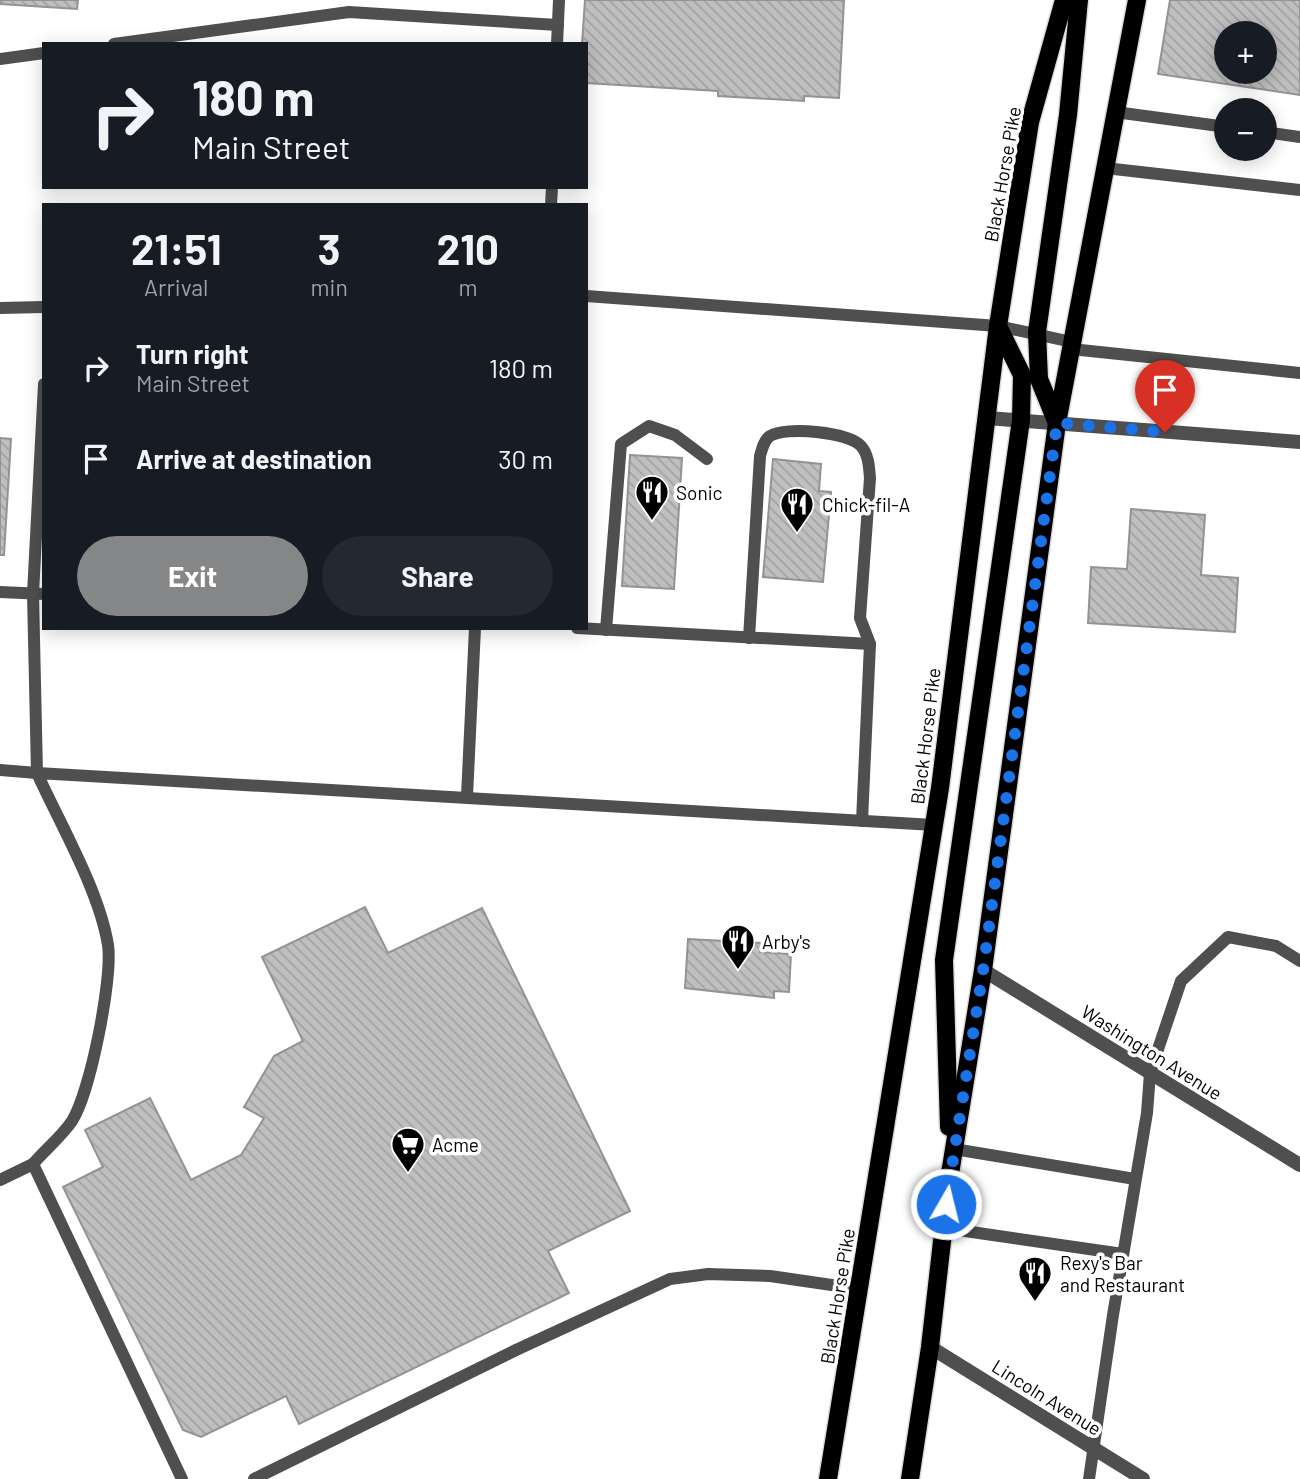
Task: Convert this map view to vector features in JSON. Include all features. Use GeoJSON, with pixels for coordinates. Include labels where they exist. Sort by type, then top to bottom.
{"type":"FeatureCollection","features":[{"type":"Feature","properties":{"kind":"main road","name":"Black Horse Pike"},"geometry":{"type":"LineString","coordinates":[[828,1479],[934,825],[998,326],[1030,122],[1064,0]]}},
{"type":"Feature","properties":{"kind":"main road"},"geometry":{"type":"LineString","coordinates":[[1057,423],[1039,379],[1037,332],[1068,115],[1079,0]]}},
{"type":"Feature","properties":{"kind":"main road"},"geometry":{"type":"LineString","coordinates":[[910,1479],[930,1347],[949,1180],[983,971],[1057,423],[1137,0]]}},
{"type":"Feature","properties":{"kind":"main road"},"geometry":{"type":"LineString","coordinates":[[949,1180],[944,960],[1021,420],[1022,375],[998,326]]}},
{"type":"Feature","properties":{"kind":"street"},"geometry":{"type":"LineString","coordinates":[[987,418],[1300,442]]}},
{"type":"Feature","properties":{"kind":"street","name":"Washington Avenue"},"geometry":{"type":"LineString","coordinates":[[983,971],[1300,1165]]}},
{"type":"Feature","properties":{"kind":"street","name":"Lincoln Avenue"},"geometry":{"type":"LineString","coordinates":[[930,1347],[1143,1479]]}},
{"type":"Feature","properties":{"kind":"lane"},"geometry":{"type":"LineString","coordinates":[[557,42],[559,0]]}},
{"type":"Feature","properties":{"kind":"lane"},"geometry":{"type":"LineString","coordinates":[[129,42],[349,12],[558,25]]}},
{"type":"Feature","properties":{"kind":"lane"},"geometry":{"type":"LineString","coordinates":[[0,59],[42,53]]}},
{"type":"Feature","properties":{"kind":"lane"},"geometry":{"type":"LineString","coordinates":[[1115,112],[1214,125]]}},
{"type":"Feature","properties":{"kind":"lane"},"geometry":{"type":"LineString","coordinates":[[1277,134],[1300,137]]}},
{"type":"Feature","properties":{"kind":"lane"},"geometry":{"type":"LineString","coordinates":[[1105,168],[1300,190]]}},
{"type":"Feature","properties":{"kind":"lane"},"geometry":{"type":"LineString","coordinates":[[588,296],[998,326],[1037,332],[1071,345],[1300,373]]}},
{"type":"Feature","properties":{"kind":"lane"},"geometry":{"type":"LineString","coordinates":[[0,308],[42,307]]}},
{"type":"Feature","properties":{"kind":"lane"},"geometry":{"type":"LineString","coordinates":[[606,630],[621,444],[649,426],[663,428],[707,459]]}},
{"type":"Feature","properties":{"kind":"lane"},"geometry":{"type":"LineString","coordinates":[[749,638],[760,456],[764,444],[769,437],[781,433],[838,433],[862,447],[868,461],[870,478],[860,618],[870,644],[862,821]]}},
{"type":"Feature","properties":{"kind":"lane"},"geometry":{"type":"LineString","coordinates":[[0,1180],[33,1164],[73,1120],[94,1053],[107,992],[108,947],[97,906],[37,773],[42,454]]}},
{"type":"Feature","properties":{"kind":"lane"},"geometry":{"type":"LineString","coordinates":[[0,592],[38,594]]}},
{"type":"Feature","properties":{"kind":"lane"},"geometry":{"type":"LineString","coordinates":[[588,629],[870,644]]}},
{"type":"Feature","properties":{"kind":"lane"},"geometry":{"type":"LineString","coordinates":[[467,796],[475,630]]}},
{"type":"Feature","properties":{"kind":"lane"},"geometry":{"type":"LineString","coordinates":[[0,770],[934,825]]}},
{"type":"Feature","properties":{"kind":"lane"},"geometry":{"type":"LineString","coordinates":[[1089,1479],[1150,1073],[1181,981],[1228,937],[1276,946],[1300,961]]}},
{"type":"Feature","properties":{"kind":"lane"},"geometry":{"type":"LineString","coordinates":[[954,1149],[1135,1179]]}},
{"type":"Feature","properties":{"kind":"lane"},"geometry":{"type":"LineString","coordinates":[[33,1164],[182,1479]]}},
{"type":"Feature","properties":{"kind":"lane"},"geometry":{"type":"LineString","coordinates":[[943,1228],[1123,1254]]}},
{"type":"Feature","properties":{"kind":"lane"},"geometry":{"type":"LineString","coordinates":[[254,1479],[516,1350],[670,1279],[708,1274],[770,1276],[859,1289]]}},
{"type":"Feature","properties":{"kind":"building"},"geometry":{"type":"Polygon","coordinates":[[[0,0],[78,0],[77,9],[0,4],[0,0]]]}},
{"type":"Feature","properties":{"kind":"building"},"geometry":{"type":"Polygon","coordinates":[[[585,0],[844,0],[839,98],[804,96],[804,101],[718,96],[718,91],[588,83],[588,42],[582,42],[585,0]]]}},
{"type":"Feature","properties":{"kind":"building"},"geometry":{"type":"Polygon","coordinates":[[[1170,0],[1300,0],[1300,95],[1226,84],[1277,84],[1277,21],[1214,21],[1214,82],[1158,74],[1170,0]]]}},
{"type":"Feature","properties":{"kind":"building"},"geometry":{"type":"Polygon","coordinates":[[[0,438],[11,439],[4,555],[0,555],[0,438]]]}},
{"type":"Feature","properties":{"kind":"building","name":"Sonic"},"geometry":{"type":"Polygon","coordinates":[[[630,455],[682,458],[674,589],[622,586],[630,455]]]}},
{"type":"Feature","properties":{"kind":"building","name":"Chick-fil-A"},"geometry":{"type":"Polygon","coordinates":[[[773,459],[821,464],[819,491],[831,492],[823,582],[763,577],[773,459]]]}},
{"type":"Feature","properties":{"kind":"building"},"geometry":{"type":"Polygon","coordinates":[[[1131,509],[1205,515],[1201,575],[1238,578],[1235,632],[1088,623],[1091,567],[1127,569],[1131,509]]]}},
{"type":"Feature","properties":{"kind":"building","name":"Acme"},"geometry":{"type":"Polygon","coordinates":[[[365,907],[388,953],[482,908],[630,1211],[548,1251],[569,1293],[299,1424],[286,1396],[201,1437],[183,1430],[63,1187],[103,1167],[85,1130],[150,1098],[191,1180],[241,1155],[264,1118],[244,1107],[274,1056],[303,1041],[262,957],[365,907]]]}},
{"type":"Feature","properties":{"kind":"building","name":"Arby's"},"geometry":{"type":"Polygon","coordinates":[[[688,939],[761,943],[760,952],[791,954],[789,992],[774,991],[774,998],[685,988],[688,939]]]}},
{"type":"Feature","properties":{"kind":"place","name":"Sonic"},"geometry":{"type":"Point","coordinates":[652,522]}},
{"type":"Feature","properties":{"kind":"place","name":"Chick-fil-A"},"geometry":{"type":"Point","coordinates":[797,534]}},
{"type":"Feature","properties":{"kind":"place","name":"Arby's"},"geometry":{"type":"Point","coordinates":[738,971]}},
{"type":"Feature","properties":{"kind":"place","name":"Acme"},"geometry":{"type":"Point","coordinates":[408,1174]}},
{"type":"Feature","properties":{"kind":"place","name":"Rexy's Bar and Restaurant"},"geometry":{"type":"Point","coordinates":[1035,1303]}},
{"type":"Feature","properties":{"kind":"route"},"geometry":{"type":"LineString","coordinates":[[946,1204],[983,971],[1057,423],[1165,432]]}}]}
